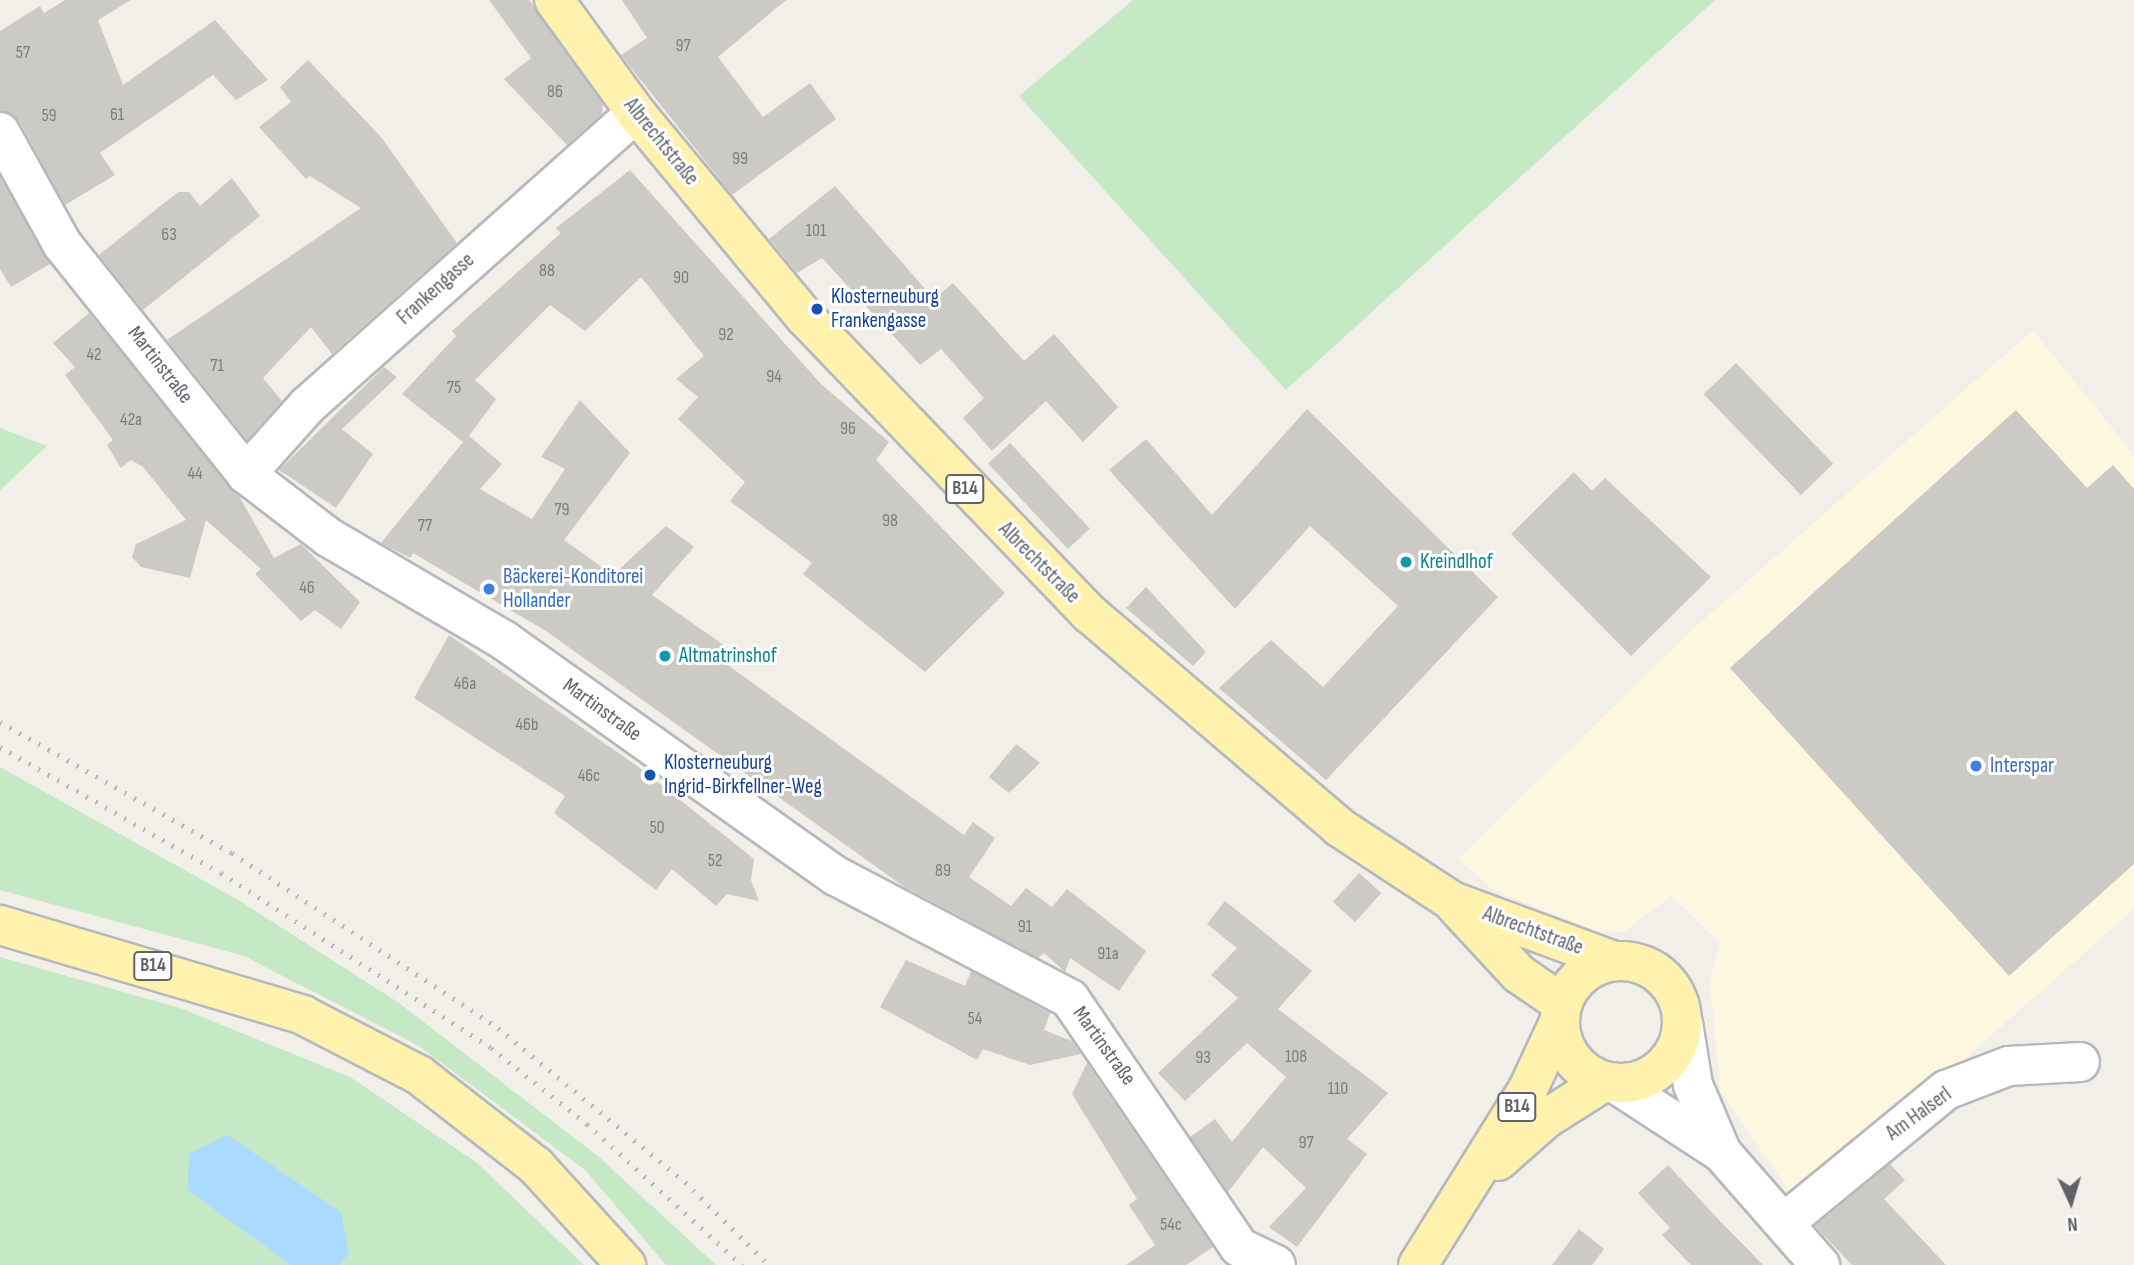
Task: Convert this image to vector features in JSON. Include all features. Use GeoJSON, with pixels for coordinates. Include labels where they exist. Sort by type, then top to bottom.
{"type":"FeatureCollection","features":[{"type":"Feature","properties":{"kind":"main road","name":"Albrechtstraße"},"geometry":{"type":"LineString","coordinates":[[554,0],[636,114],[806,317],[1090,614],[1339,827],[1452,901],[1614,961]]}},
{"type":"Feature","properties":{"kind":"main road","name":"Albrechtstraße"},"geometry":{"type":"LineString","coordinates":[[1452,901],[1559,1014]]}},
{"type":"Feature","properties":{"kind":"main road","name":"B14"},"geometry":{"type":"LineString","coordinates":[[0,925],[303,1015],[419,1075],[536,1166],[626,1265]]}},
{"type":"Feature","properties":{"kind":"main road","name":"B14"},"geometry":{"type":"LineString","coordinates":[[1421,1256],[1470,1185],[1528,1090],[1559,1014],[1581,976],[1614,961],[1647,967],[1667,980],[1683,1023],[1676,1051],[1662,1068],[1611,1084],[1547,1118],[1470,1185]]}},
{"type":"Feature","properties":{"kind":"main road"},"geometry":{"type":"LineString","coordinates":[[1559,1014],[1569,1055],[1611,1084]]}},
{"type":"Feature","properties":{"kind":"street","name":"Frankengasse"},"geometry":{"type":"LineString","coordinates":[[246,474],[308,405],[636,114]]}},
{"type":"Feature","properties":{"kind":"street","name":"Martinstraße"},"geometry":{"type":"LineString","coordinates":[[0,132],[62,244],[246,474],[328,537],[505,641],[836,876],[1070,999],[1239,1247],[1276,1265]]}},
{"type":"Feature","properties":{"kind":"street"},"geometry":{"type":"LineString","coordinates":[[1683,1023],[1693,1086],[1722,1153]]}},
{"type":"Feature","properties":{"kind":"street","name":"Am Halserl"},"geometry":{"type":"LineString","coordinates":[[1784,1223],[1946,1090],[2009,1066],[2080,1062]]}},
{"type":"Feature","properties":{"kind":"street"},"geometry":{"type":"LineString","coordinates":[[1611,1084],[1722,1153],[1820,1265]]}},
{"type":"Feature","properties":{"kind":"shaded area"},"geometry":{"type":"Polygon","coordinates":[[[2033,330],[2134,455],[2134,909],[1799,1205],[1720,1090],[1710,981],[1720,943],[1671,896],[1623,932],[1594,930],[1494,890],[1458,859],[1692,630],[2033,330]]]}},
{"type":"Feature","properties":{"kind":"green space"},"geometry":{"type":"Polygon","coordinates":[[[1133,0],[1715,0],[1286,390],[1019,96],[1133,0]]]}},
{"type":"Feature","properties":{"kind":"green space"},"geometry":{"type":"Polygon","coordinates":[[[0,428],[47,446],[0,490],[0,428]]]}},
{"type":"Feature","properties":{"kind":"green space"},"geometry":{"type":"Polygon","coordinates":[[[0,767],[240,901],[399,1003],[599,1157],[716,1265],[666,1265],[585,1170],[419,1046],[244,956],[0,890],[0,767]]]}},
{"type":"Feature","properties":{"kind":"green space"},"geometry":{"type":"Polygon","coordinates":[[[0,957],[180,1008],[350,1077],[476,1162],[584,1265],[340,1265],[349,1253],[187,1190],[291,1265],[0,1265],[0,957]]]}},
{"type":"Feature","properties":{"kind":"water"},"geometry":{"type":"Polygon","coordinates":[[[227,1135],[341,1212],[349,1253],[340,1265],[291,1265],[187,1190],[190,1153],[227,1135]]]}},
{"type":"Feature","properties":{"kind":"building"},"geometry":{"type":"Polygon","coordinates":[[[65,0],[131,0],[98,20],[123,85],[215,20],[268,80],[236,100],[213,75],[100,153],[115,175],[65,205],[19,121],[0,110],[0,31],[40,6],[44,13],[65,0]]]}},
{"type":"Feature","properties":{"kind":"building"},"geometry":{"type":"Polygon","coordinates":[[[489,0],[529,0],[603,104],[602,114],[567,145],[504,79],[531,58],[489,0]]]}},
{"type":"Feature","properties":{"kind":"building"},"geometry":{"type":"Polygon","coordinates":[[[622,0],[786,0],[718,57],[763,117],[810,83],[836,119],[732,195],[621,55],[647,38],[622,0]]]}},
{"type":"Feature","properties":{"kind":"building"},"geometry":{"type":"Polygon","coordinates":[[[308,60],[381,137],[457,243],[332,354],[311,327],[263,378],[282,401],[247,440],[167,340],[361,208],[310,176],[306,179],[259,127],[291,102],[280,87],[308,60]]]}},
{"type":"Feature","properties":{"kind":"building"},"geometry":{"type":"Polygon","coordinates":[[[630,170],[821,384],[889,442],[876,460],[1005,593],[925,672],[803,574],[812,563],[730,501],[745,482],[678,419],[698,397],[676,379],[704,356],[641,277],[585,331],[550,305],[475,380],[496,399],[469,436],[502,464],[480,489],[532,519],[565,469],[541,457],[580,400],[630,453],[564,540],[613,575],[666,526],[694,547],[652,595],[731,650],[722,661],[964,835],[973,822],[995,838],[969,877],[1011,906],[1026,888],[1052,907],[1067,889],[1146,951],[1119,991],[1070,958],[1065,972],[1044,953],[1038,958],[903,886],[546,631],[413,553],[410,558],[381,543],[463,442],[402,394],[456,336],[452,331],[561,233],[556,228],[630,170]]]}},
{"type":"Feature","properties":{"kind":"building"},"geometry":{"type":"Polygon","coordinates":[[[0,177],[50,264],[11,287],[0,269],[0,177]]]}},
{"type":"Feature","properties":{"kind":"building"},"geometry":{"type":"Polygon","coordinates":[[[232,178],[260,216],[143,310],[99,255],[178,192],[189,192],[200,206],[232,178]]]}},
{"type":"Feature","properties":{"kind":"building"},"geometry":{"type":"Polygon","coordinates":[[[835,186],[934,299],[953,283],[1024,361],[1054,334],[1118,407],[1083,442],[1046,401],[992,451],[963,418],[984,398],[941,349],[920,365],[822,258],[797,273],[769,239],[835,186]]]}},
{"type":"Feature","properties":{"kind":"building"},"geometry":{"type":"Polygon","coordinates":[[[89,313],[239,496],[274,558],[301,544],[360,602],[341,629],[315,610],[301,621],[255,574],[261,569],[206,520],[190,578],[141,567],[132,557],[136,544],[186,520],[143,467],[131,460],[121,468],[107,445],[113,440],[65,375],[75,367],[53,343],[89,313]]]}},
{"type":"Feature","properties":{"kind":"building"},"geometry":{"type":"Polygon","coordinates":[[[1736,363],[1833,464],[1801,495],[1704,394],[1736,363]]]}},
{"type":"Feature","properties":{"kind":"building"},"geometry":{"type":"Polygon","coordinates":[[[384,367],[397,377],[342,429],[373,454],[336,508],[279,470],[384,367]]]}},
{"type":"Feature","properties":{"kind":"building","name":"Kreindlhof"},"geometry":{"type":"Polygon","coordinates":[[[1307,409],[1498,597],[1326,780],[1219,688],[1271,640],[1323,687],[1398,606],[1310,526],[1235,609],[1109,470],[1146,439],[1212,515],[1307,409]]]}},
{"type":"Feature","properties":{"kind":"building","name":"Interspar"},"geometry":{"type":"Polygon","coordinates":[[[2016,410],[2087,488],[2113,465],[2134,489],[2134,864],[2009,976],[1730,668],[2016,410]]]}},
{"type":"Feature","properties":{"kind":"building"},"geometry":{"type":"Polygon","coordinates":[[[1010,443],[1090,529],[1068,549],[988,463],[1010,443]]]}},
{"type":"Feature","properties":{"kind":"building"},"geometry":{"type":"Polygon","coordinates":[[[1574,472],[1592,491],[1605,478],[1711,577],[1631,656],[1511,534],[1574,472]]]}},
{"type":"Feature","properties":{"kind":"building"},"geometry":{"type":"Polygon","coordinates":[[[1146,587],[1206,652],[1193,666],[1126,608],[1146,587]]]}},
{"type":"Feature","properties":{"kind":"building"},"geometry":{"type":"Polygon","coordinates":[[[449,635],[640,768],[754,859],[751,880],[759,901],[727,894],[716,906],[672,869],[656,890],[554,813],[565,796],[414,698],[449,635]]]}},
{"type":"Feature","properties":{"kind":"building"},"geometry":{"type":"Polygon","coordinates":[[[1016,744],[1040,763],[1009,793],[989,777],[1016,744]]]}},
{"type":"Feature","properties":{"kind":"building"},"geometry":{"type":"Polygon","coordinates":[[[1359,873],[1381,893],[1355,922],[1333,902],[1359,873]]]}},
{"type":"Feature","properties":{"kind":"building"},"geometry":{"type":"Polygon","coordinates":[[[1225,901],[1312,971],[1278,1009],[1388,1093],[1347,1139],[1367,1154],[1297,1247],[1269,1227],[1306,1188],[1263,1147],[1228,1192],[1190,1137],[1215,1119],[1232,1142],[1286,1077],[1247,1043],[1185,1101],[1158,1073],[1238,998],[1211,975],[1237,948],[1207,924],[1225,901]]]}},
{"type":"Feature","properties":{"kind":"building"},"geometry":{"type":"Polygon","coordinates":[[[906,960],[965,986],[971,971],[1050,1013],[1044,1030],[1072,1041],[1081,1054],[1030,1065],[983,1049],[977,1060],[880,1007],[906,960]]]}},
{"type":"Feature","properties":{"kind":"building"},"geometry":{"type":"Polygon","coordinates":[[[1087,1063],[1213,1247],[1186,1265],[1126,1265],[1155,1245],[1129,1205],[1137,1199],[1072,1094],[1087,1063]]]}},
{"type":"Feature","properties":{"kind":"building"},"geometry":{"type":"Polygon","coordinates":[[[1890,1164],[1905,1180],[1884,1199],[1946,1265],[1852,1265],[1815,1226],[1890,1164]]]}},
{"type":"Feature","properties":{"kind":"building"},"geometry":{"type":"Polygon","coordinates":[[[1668,1165],[1763,1265],[1691,1265],[1662,1235],[1670,1228],[1638,1193],[1668,1165]]]}},
{"type":"Feature","properties":{"kind":"building"},"geometry":{"type":"Polygon","coordinates":[[[1579,1229],[1604,1249],[1592,1265],[1552,1265],[1579,1229]]]}},
{"type":"Feature","properties":{"kind":"railway"},"geometry":{"type":"LineString","coordinates":[[0,722],[232,853],[498,1028],[685,1182],[769,1265]]}},
{"type":"Feature","properties":{"kind":"railway"},"geometry":{"type":"LineString","coordinates":[[0,747],[221,873],[491,1048],[587,1124],[742,1265]]}},
{"type":"Feature","properties":{"kind":"place","name":"Klosterneuburg Frankengasse"},"geometry":{"type":"Point","coordinates":[817,309]}},
{"type":"Feature","properties":{"kind":"place","name":"Kreindlhof"},"geometry":{"type":"Point","coordinates":[1406,562]}},
{"type":"Feature","properties":{"kind":"place","name":"Bäckerei-Konditorei Hollander"},"geometry":{"type":"Point","coordinates":[489,589]}},
{"type":"Feature","properties":{"kind":"place","name":"Altmatrinshof"},"geometry":{"type":"Point","coordinates":[665,656]}},
{"type":"Feature","properties":{"kind":"place","name":"Interspar"},"geometry":{"type":"Point","coordinates":[1976,766]}},
{"type":"Feature","properties":{"kind":"place","name":"Klosterneuburg Ingrid-Birkfellner-Weg"},"geometry":{"type":"Point","coordinates":[650,775]}}]}
